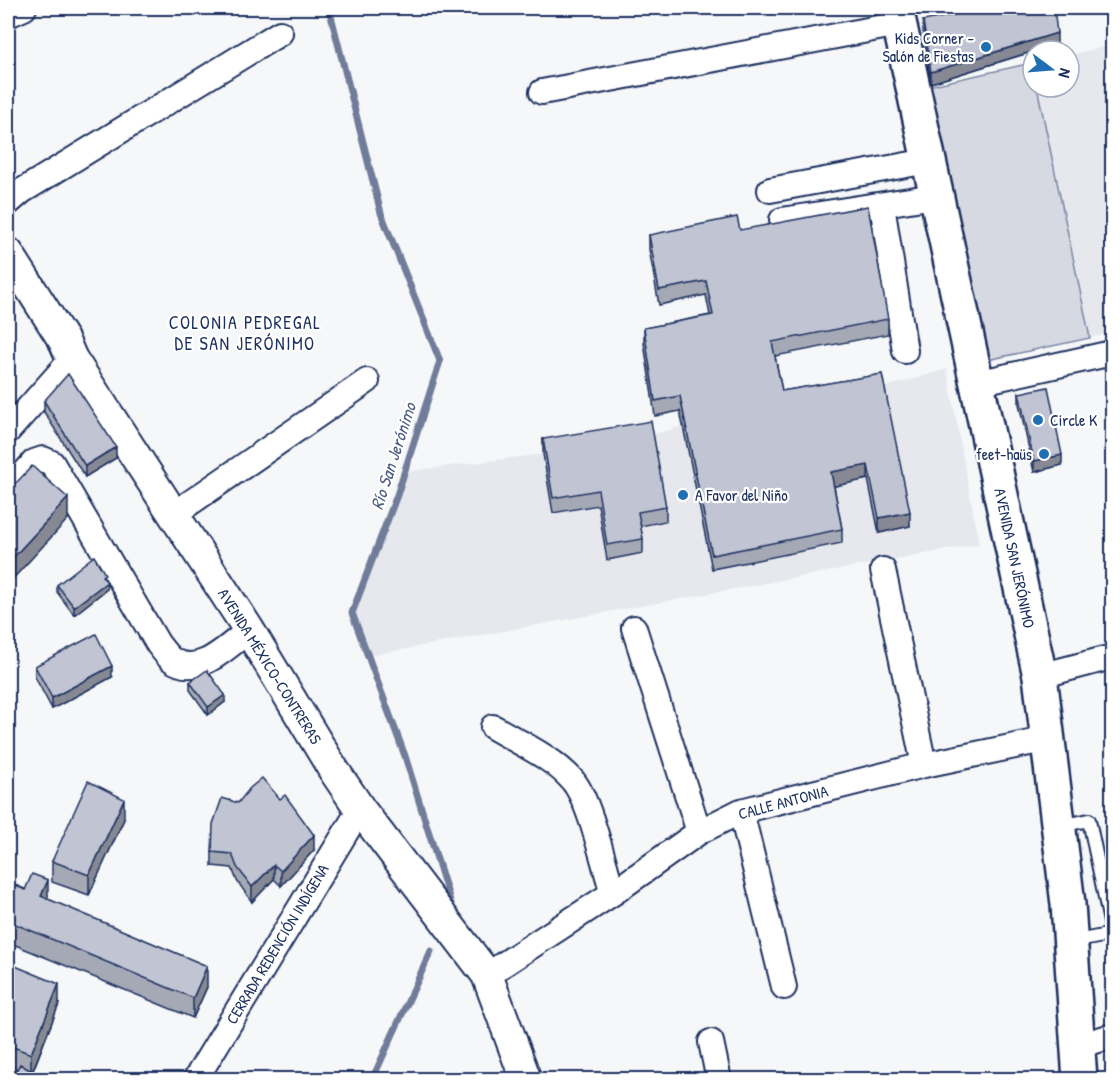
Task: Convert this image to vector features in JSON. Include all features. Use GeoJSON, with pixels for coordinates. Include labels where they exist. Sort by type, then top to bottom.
{"type":"FeatureCollection","features":[{"type":"Feature","properties":{"kind":"main road","name":"AVENIDA SAN JERÓNIMO"},"geometry":{"type":"LineString","coordinates":[[898,16],[1040,676],[1060,826],[1080,1080]]}},
{"type":"Feature","properties":{"kind":"street"},"geometry":{"type":"LineString","coordinates":[[8,15],[24,8]]}},
{"type":"Feature","properties":{"kind":"street"},"geometry":{"type":"LineString","coordinates":[[542,92],[898,16]]}},
{"type":"Feature","properties":{"kind":"street"},"geometry":{"type":"LineString","coordinates":[[8,203],[22,191],[280,33]]}},
{"type":"Feature","properties":{"kind":"street"},"geometry":{"type":"LineString","coordinates":[[770,190],[928,161]]}},
{"type":"Feature","properties":{"kind":"street"},"geometry":{"type":"LineString","coordinates":[[782,220],[935,196]]}},
{"type":"Feature","properties":{"kind":"street"},"geometry":{"type":"LineString","coordinates":[[882,205],[905,351]]}},
{"type":"Feature","properties":{"kind":"street","name":"AVENIDA MÉXICO-CONTRERAS"},"geometry":{"type":"LineString","coordinates":[[8,253],[64,341],[72,359],[249,630],[333,770],[360,809],[487,975],[526,1080]]}},
{"type":"Feature","properties":{"kind":"street"},"geometry":{"type":"LineString","coordinates":[[977,383],[1113,353]]}},
{"type":"Feature","properties":{"kind":"street"},"geometry":{"type":"LineString","coordinates":[[8,431],[72,359]]}},
{"type":"Feature","properties":{"kind":"street"},"geometry":{"type":"LineString","coordinates":[[174,514],[367,381]]}},
{"type":"Feature","properties":{"kind":"street"},"geometry":{"type":"LineString","coordinates":[[8,492],[34,462],[43,459],[52,463],[158,644],[171,659],[187,666],[206,662],[249,630]]}},
{"type":"Feature","properties":{"kind":"street"},"geometry":{"type":"LineString","coordinates":[[883,570],[924,765]]}},
{"type":"Feature","properties":{"kind":"street"},"geometry":{"type":"LineString","coordinates":[[633,628],[699,832]]}},
{"type":"Feature","properties":{"kind":"street"},"geometry":{"type":"LineString","coordinates":[[1040,676],[1113,657]]}},
{"type":"Feature","properties":{"kind":"street"},"geometry":{"type":"LineString","coordinates":[[493,727],[556,765],[574,782],[586,806],[613,893]]}},
{"type":"Feature","properties":{"kind":"street","name":"CALLE ANTONIA"},"geometry":{"type":"LineString","coordinates":[[487,975],[613,893],[699,832],[741,811],[924,765],[1049,739]]}},
{"type":"Feature","properties":{"kind":"street","name":"CERRADA REDENCIÓN INDÍGENA"},"geometry":{"type":"LineString","coordinates":[[195,1080],[360,809]]}},
{"type":"Feature","properties":{"kind":"street"},"geometry":{"type":"LineString","coordinates":[[741,811],[784,987]]}},
{"type":"Feature","properties":{"kind":"street"},"geometry":{"type":"LineString","coordinates":[[1078,1046],[1113,1036]]}},
{"type":"Feature","properties":{"kind":"street"},"geometry":{"type":"LineString","coordinates":[[711,1042],[719,1080]]}},
{"type":"Feature","properties":{"kind":"lane"},"geometry":{"type":"LineString","coordinates":[[1060,826],[1089,820],[1113,933],[1071,943]]}},
{"type":"Feature","properties":{"kind":"shaded area"},"geometry":{"type":"Polygon","coordinates":[[[1112,45],[1112,333],[987,360],[928,86],[1021,66],[1021,99],[1081,99],[1081,52],[1112,45]]]}},
{"type":"Feature","properties":{"kind":"shaded area"},"geometry":{"type":"Polygon","coordinates":[[[1021,65],[1021,99],[1040,99],[1090,338],[987,360],[928,86],[1021,65]]]}},
{"type":"Feature","properties":{"kind":"shaded area","name":"A Favor del Niño"},"geometry":{"type":"Polygon","coordinates":[[[947,369],[979,544],[368,656],[352,613],[404,472],[543,454],[651,435],[683,426],[882,388],[947,369]]]}},
{"type":"Feature","properties":{"kind":"building","name":"Kids Corner - Salón de Fiestas"},"geometry":{"type":"Polygon","coordinates":[[[988,8],[1054,8],[1057,33],[1038,39],[1021,39],[1021,44],[931,72],[923,21],[988,8]]]}},
{"type":"Feature","properties":{"kind":"building"},"geometry":{"type":"Polygon","coordinates":[[[868,206],[888,319],[772,342],[782,391],[882,374],[910,512],[879,518],[868,465],[831,472],[842,529],[712,555],[680,396],[655,401],[644,328],[713,315],[706,281],[659,290],[649,235],[737,217],[740,230],[868,206]]]}},
{"type":"Feature","properties":{"kind":"building"},"geometry":{"type":"Polygon","coordinates":[[[68,374],[116,447],[85,466],[44,401],[68,374]]]}},
{"type":"Feature","properties":{"kind":"building"},"geometry":{"type":"Polygon","coordinates":[[[1048,387],[1062,455],[1034,461],[1019,393],[1048,387]]]}},
{"type":"Feature","properties":{"kind":"building","name":"A Favor del Niño"},"geometry":{"type":"Polygon","coordinates":[[[651,421],[666,507],[638,512],[643,539],[607,545],[598,490],[553,498],[543,439],[651,421]]]}},
{"type":"Feature","properties":{"kind":"building"},"geometry":{"type":"Polygon","coordinates":[[[32,466],[68,498],[8,563],[8,485],[18,481],[32,466]]]}},
{"type":"Feature","properties":{"kind":"building"},"geometry":{"type":"Polygon","coordinates":[[[94,556],[107,582],[74,607],[57,585],[94,556]]]}},
{"type":"Feature","properties":{"kind":"building"},"geometry":{"type":"Polygon","coordinates":[[[96,634],[112,666],[52,698],[35,666],[96,634]]]}},
{"type":"Feature","properties":{"kind":"building"},"geometry":{"type":"Polygon","coordinates":[[[207,670],[225,695],[208,707],[190,682],[207,670]]]}},
{"type":"Feature","properties":{"kind":"building"},"geometry":{"type":"Polygon","coordinates":[[[262,778],[280,799],[285,795],[314,835],[281,871],[274,865],[252,887],[237,867],[232,854],[212,852],[213,824],[222,798],[238,803],[262,778]]]}},
{"type":"Feature","properties":{"kind":"building"},"geometry":{"type":"Polygon","coordinates":[[[88,781],[124,799],[89,875],[52,861],[88,781]]]}},
{"type":"Feature","properties":{"kind":"building"},"geometry":{"type":"Polygon","coordinates":[[[32,874],[48,880],[41,896],[207,966],[193,998],[8,921],[8,882],[25,890],[32,874]]]}},
{"type":"Feature","properties":{"kind":"building"},"geometry":{"type":"Polygon","coordinates":[[[8,963],[59,984],[31,1054],[8,1045],[8,963]]]}},
{"type":"Feature","properties":{"kind":"building"},"geometry":{"type":"Polygon","coordinates":[[[20,1064],[46,1080],[11,1080],[20,1064]]]}},
{"type":"Feature","properties":{"kind":"waterway","name":"Río San Jerónimo"},"geometry":{"type":"LineString","coordinates":[[329,8],[381,213],[440,361],[397,495],[352,613],[405,756],[451,904],[449,910]]}},
{"type":"Feature","properties":{"kind":"waterway","name":"Río San Jerónimo"},"geometry":{"type":"LineString","coordinates":[[372,1080],[431,951]]}},
{"type":"Feature","properties":{"kind":"place","name":"Kids Corner - Salón de Fiestas"},"geometry":{"type":"Point","coordinates":[986,47]}},
{"type":"Feature","properties":{"kind":"place","name":"Circle K"},"geometry":{"type":"Point","coordinates":[1038,420]}},
{"type":"Feature","properties":{"kind":"place","name":"feet-haüs"},"geometry":{"type":"Point","coordinates":[1044,454]}},
{"type":"Feature","properties":{"kind":"place","name":"A Favor del Niño"},"geometry":{"type":"Point","coordinates":[683,495]}},
{"type":"Feature","properties":{"kind":"district","name":"COLONIA PEDREGAL DE SAN JERÓNIMO"},"geometry":{"type":"Point","coordinates":[245,332]}}]}
